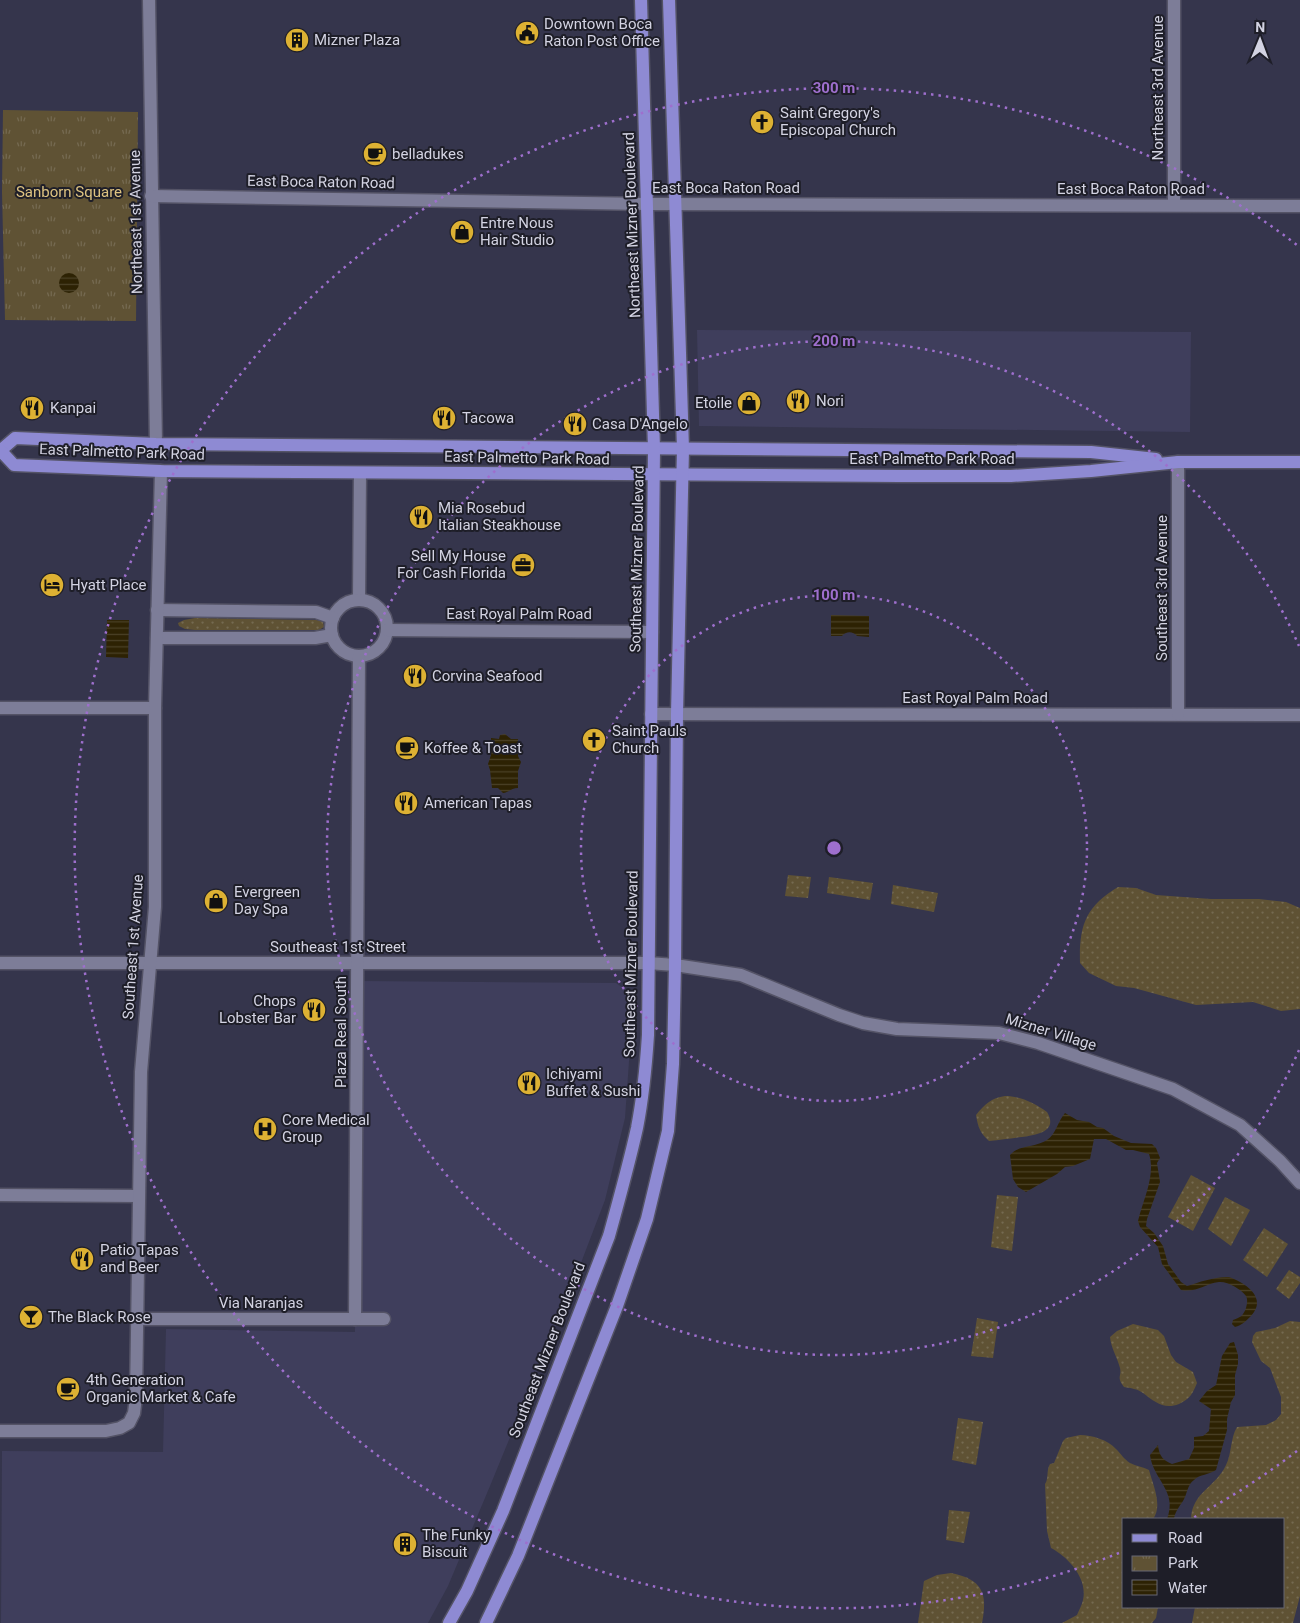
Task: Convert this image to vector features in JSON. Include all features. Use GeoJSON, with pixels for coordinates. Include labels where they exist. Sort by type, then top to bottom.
{"type":"FeatureCollection","features":[{"type":"Feature","properties":{"kind":"main road","name":"Northeast Mizner Boulevard"},"geometry":{"type":"LineString","coordinates":[[641,0],[654,449]]}},
{"type":"Feature","properties":{"kind":"main road"},"geometry":{"type":"LineString","coordinates":[[486,1623],[518,1556],[617,1306],[647,1219],[668,1131],[673,1064],[676,964],[677,714],[683,449],[669,0]]}},
{"type":"Feature","properties":{"kind":"main road","name":"East Palmetto Park Road"},"geometry":{"type":"LineString","coordinates":[[1178,462],[1092,452],[156,444],[15,438],[0,451],[14,465],[161,471],[654,476],[1011,476],[1091,472],[1178,462],[1300,462]]}},
{"type":"Feature","properties":{"kind":"main road","name":"Southeast Mizner Boulevard"},"geometry":{"type":"LineString","coordinates":[[450,1623],[467,1591],[503,1511],[611,1227],[637,1127],[648,1035],[654,449]]}},
{"type":"Feature","properties":{"kind":"street","name":"Northeast 1st Avenue"},"geometry":{"type":"LineString","coordinates":[[150,0],[151,196],[156,444]]}},
{"type":"Feature","properties":{"kind":"street","name":"Northeast 3rd Avenue"},"geometry":{"type":"LineString","coordinates":[[1174,0],[1174,205]]}},
{"type":"Feature","properties":{"kind":"street","name":"East Boca Raton Road"},"geometry":{"type":"LineString","coordinates":[[151,196],[647,204],[1300,206]]}},
{"type":"Feature","properties":{"kind":"street","name":"Southeast 3rd Avenue"},"geometry":{"type":"LineString","coordinates":[[1178,462],[1178,714]]}},
{"type":"Feature","properties":{"kind":"street","name":"Southeast 1st Avenue"},"geometry":{"type":"LineString","coordinates":[[0,1431],[106,1430],[120,1428],[129,1423],[134,1413],[136,1397],[141,1072],[155,907],[155,708],[161,471]]}},
{"type":"Feature","properties":{"kind":"street"},"geometry":{"type":"LineString","coordinates":[[359,600],[360,473]]}},
{"type":"Feature","properties":{"kind":"street"},"geometry":{"type":"LineString","coordinates":[[359,600],[376,606],[382,612],[387,630],[381,645],[375,651],[359,656],[342,650],[336,643],[331,626],[337,611],[343,605],[350,601],[359,600]]}},
{"type":"Feature","properties":{"kind":"street"},"geometry":{"type":"LineString","coordinates":[[157,610],[316,612],[333,618]]}},
{"type":"Feature","properties":{"kind":"street","name":"East Royal Palm Road"},"geometry":{"type":"LineString","coordinates":[[387,630],[652,632]]}},
{"type":"Feature","properties":{"kind":"street"},"geometry":{"type":"LineString","coordinates":[[157,638],[315,638],[332,634]]}},
{"type":"Feature","properties":{"kind":"street","name":"Plaza Real South"},"geometry":{"type":"LineString","coordinates":[[355,1319],[359,656]]}},
{"type":"Feature","properties":{"kind":"street"},"geometry":{"type":"LineString","coordinates":[[0,708],[155,708]]}},
{"type":"Feature","properties":{"kind":"street","name":"East Royal Palm Road"},"geometry":{"type":"LineString","coordinates":[[650,714],[1300,714]]}},
{"type":"Feature","properties":{"kind":"street","name":"Southeast 1st Street"},"geometry":{"type":"LineString","coordinates":[[0,963],[676,964]]}},
{"type":"Feature","properties":{"kind":"street","name":"Mizner Village"},"geometry":{"type":"LineString","coordinates":[[676,964],[741,975],[838,1015],[863,1022],[897,1029],[999,1033],[1038,1043],[1173,1089],[1240,1125],[1280,1161],[1300,1183]]}},
{"type":"Feature","properties":{"kind":"street"},"geometry":{"type":"LineString","coordinates":[[0,1195],[138,1196]]}},
{"type":"Feature","properties":{"kind":"street","name":"Via Naranjas"},"geometry":{"type":"LineString","coordinates":[[137,1319],[384,1319]]}},
{"type":"Feature","properties":{"kind":"shaded area"},"geometry":{"type":"Polygon","coordinates":[[[697,330],[1191,332],[1190,432],[699,426],[697,330]]]}},
{"type":"Feature","properties":{"kind":"shaded area"},"geometry":{"type":"Polygon","coordinates":[[[358,981],[616,983],[626,990],[631,997],[633,1005],[625,1118],[605,1200],[571,1289],[490,1486],[448,1586],[428,1623],[1,1623],[2,1451],[163,1452],[166,1329],[355,1332],[358,981]]]}},
{"type":"Feature","properties":{"kind":"green space","name":"Sanborn Square"},"geometry":{"type":"Polygon","coordinates":[[[3,110],[138,112],[136,321],[5,320],[2,192],[3,110]]]}},
{"type":"Feature","properties":{"kind":"green space"},"geometry":{"type":"Polygon","coordinates":[[[195,618],[316,620],[323,621],[324,627],[319,630],[195,630],[179,626],[178,623],[184,620],[195,618]]]}},
{"type":"Feature","properties":{"kind":"green space"},"geometry":{"type":"Polygon","coordinates":[[[788,875],[811,877],[808,898],[785,896],[788,875]]]}},
{"type":"Feature","properties":{"kind":"green space"},"geometry":{"type":"Polygon","coordinates":[[[829,877],[873,883],[870,900],[827,893],[829,877]]]}},
{"type":"Feature","properties":{"kind":"green space"},"geometry":{"type":"Polygon","coordinates":[[[893,885],[938,893],[934,912],[891,904],[893,885]]]}},
{"type":"Feature","properties":{"kind":"green space"},"geometry":{"type":"Polygon","coordinates":[[[1118,887],[1136,888],[1156,895],[1211,899],[1259,899],[1286,902],[1300,908],[1300,1009],[1281,1011],[1253,1002],[1196,1005],[1134,988],[1116,986],[1089,973],[1080,963],[1081,938],[1086,919],[1098,902],[1118,887]]]}},
{"type":"Feature","properties":{"kind":"green space"},"geometry":{"type":"Polygon","coordinates":[[[1005,1096],[1027,1101],[1047,1112],[1050,1119],[1048,1128],[1033,1135],[989,1141],[980,1130],[976,1115],[989,1102],[1005,1096]]]}},
{"type":"Feature","properties":{"kind":"green space"},"geometry":{"type":"Polygon","coordinates":[[[1191,1175],[1215,1188],[1193,1231],[1168,1217],[1191,1175]]]}},
{"type":"Feature","properties":{"kind":"green space"},"geometry":{"type":"Polygon","coordinates":[[[997,1195],[1018,1197],[1012,1251],[991,1247],[997,1195]]]}},
{"type":"Feature","properties":{"kind":"green space"},"geometry":{"type":"Polygon","coordinates":[[[1225,1197],[1250,1210],[1231,1246],[1208,1229],[1225,1197]]]}},
{"type":"Feature","properties":{"kind":"green space"},"geometry":{"type":"Polygon","coordinates":[[[1264,1228],[1288,1244],[1267,1277],[1243,1260],[1264,1228]]]}},
{"type":"Feature","properties":{"kind":"green space"},"geometry":{"type":"Polygon","coordinates":[[[1289,1270],[1300,1277],[1300,1283],[1289,1299],[1276,1289],[1289,1270]]]}},
{"type":"Feature","properties":{"kind":"green space"},"geometry":{"type":"Polygon","coordinates":[[[977,1318],[998,1322],[993,1358],[971,1356],[977,1318]]]}},
{"type":"Feature","properties":{"kind":"green space"},"geometry":{"type":"Polygon","coordinates":[[[1290,1321],[1300,1322],[1300,1596],[1293,1623],[1192,1623],[1195,1608],[1285,1608],[1285,1518],[1191,1518],[1195,1502],[1222,1473],[1237,1427],[1266,1425],[1276,1420],[1281,1414],[1281,1397],[1270,1368],[1261,1361],[1252,1342],[1256,1332],[1275,1328],[1290,1321]]]}},
{"type":"Feature","properties":{"kind":"green space"},"geometry":{"type":"Polygon","coordinates":[[[1133,1324],[1158,1330],[1164,1336],[1171,1355],[1176,1362],[1193,1372],[1197,1383],[1186,1400],[1174,1406],[1164,1406],[1139,1391],[1124,1387],[1120,1381],[1120,1368],[1110,1337],[1117,1331],[1133,1324]]]}},
{"type":"Feature","properties":{"kind":"green space"},"geometry":{"type":"Polygon","coordinates":[[[958,1418],[983,1422],[976,1465],[952,1460],[958,1418]]]}},
{"type":"Feature","properties":{"kind":"green space"},"geometry":{"type":"Polygon","coordinates":[[[1080,1435],[1095,1437],[1113,1446],[1130,1463],[1149,1470],[1156,1495],[1156,1514],[1154,1518],[1122,1518],[1122,1608],[1158,1608],[1156,1618],[1152,1623],[1062,1623],[1077,1615],[1083,1602],[1084,1592],[1080,1576],[1075,1569],[1064,1557],[1051,1548],[1047,1531],[1045,1484],[1049,1466],[1054,1463],[1066,1438],[1080,1435]]]}},
{"type":"Feature","properties":{"kind":"green space"},"geometry":{"type":"Polygon","coordinates":[[[949,1510],[970,1512],[964,1543],[946,1540],[949,1510]]]}},
{"type":"Feature","properties":{"kind":"green space"},"geometry":{"type":"Polygon","coordinates":[[[951,1573],[970,1579],[980,1589],[984,1603],[982,1623],[918,1623],[924,1581],[937,1575],[951,1573]]]}},
{"type":"Feature","properties":{"kind":"water"},"geometry":{"type":"Polygon","coordinates":[[[69,273],[76,276],[79,283],[76,290],[69,293],[62,290],[59,283],[62,276],[69,273]]]}},
{"type":"Feature","properties":{"kind":"water"},"geometry":{"type":"Polygon","coordinates":[[[831,615],[869,616],[869,637],[857,636],[850,632],[842,636],[831,636],[831,615]]]}},
{"type":"Feature","properties":{"kind":"water"},"geometry":{"type":"Polygon","coordinates":[[[107,620],[129,620],[128,658],[106,657],[107,620]]]}},
{"type":"Feature","properties":{"kind":"water"},"geometry":{"type":"Polygon","coordinates":[[[505,734],[511,739],[518,739],[518,756],[521,762],[518,771],[518,788],[503,793],[498,788],[492,788],[488,764],[491,755],[491,738],[499,739],[500,735],[505,734]]]}},
{"type":"Feature","properties":{"kind":"water"},"geometry":{"type":"Polygon","coordinates":[[[1065,1113],[1077,1120],[1089,1122],[1103,1128],[1114,1136],[1131,1143],[1152,1144],[1156,1148],[1160,1158],[1157,1163],[1160,1182],[1146,1226],[1154,1233],[1163,1246],[1168,1264],[1181,1282],[1187,1286],[1214,1278],[1229,1277],[1249,1289],[1256,1297],[1257,1306],[1246,1321],[1235,1327],[1232,1324],[1233,1320],[1243,1315],[1247,1302],[1246,1296],[1234,1286],[1219,1282],[1192,1290],[1181,1290],[1162,1264],[1158,1247],[1140,1227],[1138,1221],[1150,1179],[1151,1162],[1149,1154],[1126,1150],[1106,1139],[1094,1139],[1090,1159],[1065,1167],[1057,1174],[1026,1192],[1018,1187],[1013,1179],[1010,1155],[1018,1149],[1047,1140],[1053,1134],[1065,1113]]]}},
{"type":"Feature","properties":{"kind":"water"},"geometry":{"type":"Polygon","coordinates":[[[1234,1342],[1238,1355],[1235,1395],[1231,1402],[1227,1419],[1227,1430],[1216,1470],[1196,1478],[1188,1487],[1174,1518],[1167,1518],[1170,1509],[1167,1493],[1155,1472],[1150,1455],[1158,1445],[1162,1457],[1172,1464],[1189,1459],[1194,1448],[1194,1437],[1203,1436],[1209,1431],[1211,1409],[1199,1401],[1207,1391],[1216,1385],[1222,1356],[1230,1343],[1234,1342]]]}},
{"type":"Feature","properties":{"kind":"place","name":"Downtown Boca Raton Post Office"},"geometry":{"type":"Point","coordinates":[527,33]}},
{"type":"Feature","properties":{"kind":"place","name":"Mizner Plaza"},"geometry":{"type":"Point","coordinates":[297,40]}},
{"type":"Feature","properties":{"kind":"place","name":"Saint Gregory's Episcopal Church"},"geometry":{"type":"Point","coordinates":[762,122]}},
{"type":"Feature","properties":{"kind":"place","name":"belladukes"},"geometry":{"type":"Point","coordinates":[375,154]}},
{"type":"Feature","properties":{"kind":"place","name":"Entre Nous Hair Studio"},"geometry":{"type":"Point","coordinates":[462,232]}},
{"type":"Feature","properties":{"kind":"place","name":"Nori"},"geometry":{"type":"Point","coordinates":[798,401]}},
{"type":"Feature","properties":{"kind":"place","name":"Etoile"},"geometry":{"type":"Point","coordinates":[749,403]}},
{"type":"Feature","properties":{"kind":"place","name":"Kanpai"},"geometry":{"type":"Point","coordinates":[32,408]}},
{"type":"Feature","properties":{"kind":"place","name":"Tacowa"},"geometry":{"type":"Point","coordinates":[444,418]}},
{"type":"Feature","properties":{"kind":"place","name":"Casa D'Angelo"},"geometry":{"type":"Point","coordinates":[575,424]}},
{"type":"Feature","properties":{"kind":"place","name":"Mia Rosebud Italian Steakhouse"},"geometry":{"type":"Point","coordinates":[421,517]}},
{"type":"Feature","properties":{"kind":"place","name":"Sell My House For Cash Florida"},"geometry":{"type":"Point","coordinates":[523,565]}},
{"type":"Feature","properties":{"kind":"place","name":"Hyatt Place"},"geometry":{"type":"Point","coordinates":[52,585]}},
{"type":"Feature","properties":{"kind":"place","name":"Corvina Seafood"},"geometry":{"type":"Point","coordinates":[415,676]}},
{"type":"Feature","properties":{"kind":"place","name":"Saint Pauls Church"},"geometry":{"type":"Point","coordinates":[594,740]}},
{"type":"Feature","properties":{"kind":"place","name":"Koffee & Toast"},"geometry":{"type":"Point","coordinates":[407,748]}},
{"type":"Feature","properties":{"kind":"place","name":"American Tapas"},"geometry":{"type":"Point","coordinates":[406,803]}},
{"type":"Feature","properties":{"kind":"place","name":"Evergreen Day Spa"},"geometry":{"type":"Point","coordinates":[216,901]}},
{"type":"Feature","properties":{"kind":"place","name":"Chops Lobster Bar"},"geometry":{"type":"Point","coordinates":[314,1010]}},
{"type":"Feature","properties":{"kind":"place","name":"Ichiyami Buffet & Sushi"},"geometry":{"type":"Point","coordinates":[529,1083]}},
{"type":"Feature","properties":{"kind":"place","name":"Core Medical Group"},"geometry":{"type":"Point","coordinates":[265,1129]}},
{"type":"Feature","properties":{"kind":"place","name":"Patio Tapas and Beer"},"geometry":{"type":"Point","coordinates":[82,1259]}},
{"type":"Feature","properties":{"kind":"place","name":"The Black Rose"},"geometry":{"type":"Point","coordinates":[31,1317]}},
{"type":"Feature","properties":{"kind":"place","name":"4th Generation Organic Market & Cafe"},"geometry":{"type":"Point","coordinates":[68,1389]}},
{"type":"Feature","properties":{"kind":"place","name":"The Funky Biscuit"},"geometry":{"type":"Point","coordinates":[405,1544]}}]}
